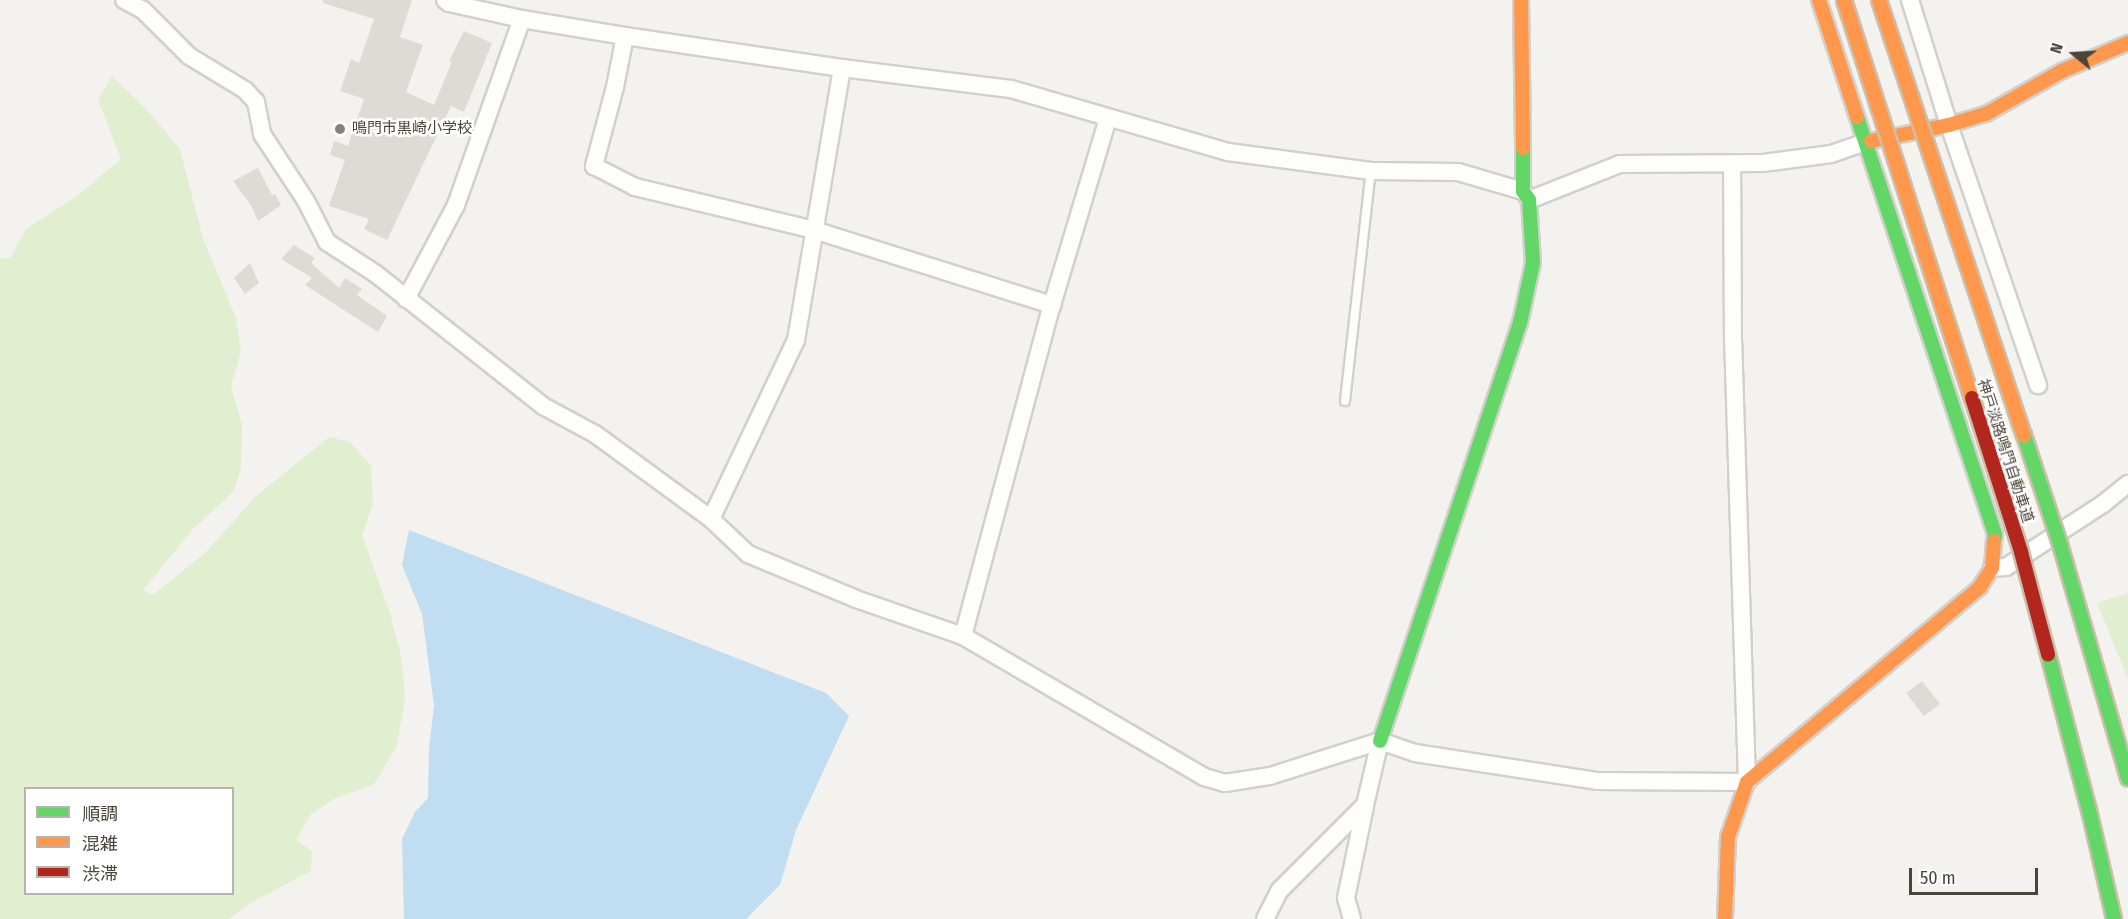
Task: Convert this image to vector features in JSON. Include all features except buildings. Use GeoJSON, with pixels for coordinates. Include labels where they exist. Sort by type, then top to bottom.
{"type":"FeatureCollection","features":[{"type":"Feature","properties":{"kind":"main road"},"geometry":{"type":"LineString","coordinates":[[1380,741],[1520,322],[1533,263],[1526,195],[1521,0]]}},
{"type":"Feature","properties":{"kind":"main road"},"geometry":{"type":"LineString","coordinates":[[1725,919],[1728,837],[1747,782],[1980,587],[1992,568],[1995,535],[1819,0]]}},
{"type":"Feature","properties":{"kind":"main road","name":"神戸淡路鳴門自動車道"},"geometry":{"type":"LineString","coordinates":[[1844,0],[1932,281],[2021,552],[2090,814],[2114,919]]}},
{"type":"Feature","properties":{"kind":"main road","name":"神戸淡路鳴門自動車道"},"geometry":{"type":"LineString","coordinates":[[1879,0],[2060,544],[2128,778]]}},
{"type":"Feature","properties":{"kind":"main road"},"geometry":{"type":"LineString","coordinates":[[1866,142],[1949,125],[1986,114],[2062,71],[2128,43]]}},
{"type":"Feature","properties":{"kind":"street"},"geometry":{"type":"LineString","coordinates":[[124,0],[143,10],[189,56],[245,90],[256,102],[262,134],[306,201],[327,242],[376,274],[543,406],[595,434],[711,519],[748,554],[856,599],[963,636],[1204,777],[1225,783],[1270,776],[1380,741],[1415,753],[1597,781],[1747,782],[1733,341],[1732,164]]}},
{"type":"Feature","properties":{"kind":"street"},"geometry":{"type":"LineString","coordinates":[[445,0],[449,3],[522,19],[625,36],[842,68],[1011,89],[1228,152],[1371,171],[1458,172],[1526,195],[1620,164],[1763,163],[1831,154],[1866,142]]}},
{"type":"Feature","properties":{"kind":"street"},"geometry":{"type":"LineString","coordinates":[[1910,0],[1949,125],[2038,385]]}},
{"type":"Feature","properties":{"kind":"street"},"geometry":{"type":"LineString","coordinates":[[406,299],[456,205],[522,19]]}},
{"type":"Feature","properties":{"kind":"street"},"geometry":{"type":"LineString","coordinates":[[625,36],[615,87],[594,166],[635,187],[814,230],[1052,305]]}},
{"type":"Feature","properties":{"kind":"street"},"geometry":{"type":"LineString","coordinates":[[711,519],[796,340],[842,68]]}},
{"type":"Feature","properties":{"kind":"street"},"geometry":{"type":"LineString","coordinates":[[963,636],[1052,305],[1108,118]]}},
{"type":"Feature","properties":{"kind":"street"},"geometry":{"type":"LineString","coordinates":[[1992,568],[2006,567],[2103,504],[2128,484]]}},
{"type":"Feature","properties":{"kind":"street"},"geometry":{"type":"LineString","coordinates":[[1352,919],[1346,898],[1380,741]]}},
{"type":"Feature","properties":{"kind":"street"},"geometry":{"type":"LineString","coordinates":[[1265,919],[1279,891],[1365,805]]}},
{"type":"Feature","properties":{"kind":"lane"},"geometry":{"type":"LineString","coordinates":[[1345,401],[1371,171]]}},
{"type":"Feature","properties":{"kind":"green space"},"geometry":{"type":"Polygon","coordinates":[[[112,76],[148,111],[180,149],[203,239],[236,318],[241,351],[231,386],[242,425],[241,468],[233,492],[193,529],[143,590],[153,595],[205,553],[255,497],[329,437],[350,442],[371,466],[373,504],[362,535],[390,613],[402,660],[405,701],[396,748],[374,784],[334,799],[311,814],[296,840],[312,851],[311,871],[249,904],[229,919],[0,919],[0,259],[11,257],[26,229],[77,196],[121,159],[98,100],[112,76]]]}},
{"type":"Feature","properties":{"kind":"green space"},"geometry":{"type":"Polygon","coordinates":[[[2128,593],[2128,679],[2097,603],[2128,593]]]}},
{"type":"Feature","properties":{"kind":"water"},"geometry":{"type":"Polygon","coordinates":[[[409,530],[826,693],[849,716],[796,830],[780,885],[746,919],[404,919],[402,839],[415,812],[428,798],[429,749],[434,705],[422,614],[402,565],[409,530]]]}},
{"type":"Feature","properties":{"kind":"traffic: fast"},"geometry":{"type":"LineString","coordinates":[[1857,117],[1995,535],[1994,541]]}},
{"type":"Feature","properties":{"kind":"traffic: fast"},"geometry":{"type":"LineString","coordinates":[[1380,741],[1520,323],[1533,263],[1529,200],[1523,191],[1523,148]]}},
{"type":"Feature","properties":{"kind":"traffic: fast"},"geometry":{"type":"LineString","coordinates":[[2024,435],[2060,544],[2128,778]]}},
{"type":"Feature","properties":{"kind":"traffic: fast"},"geometry":{"type":"LineString","coordinates":[[2048,654],[2090,814],[2114,919]]}},
{"type":"Feature","properties":{"kind":"traffic: slow"},"geometry":{"type":"LineString","coordinates":[[1521,0],[1523,148]]}},
{"type":"Feature","properties":{"kind":"traffic: slow"},"geometry":{"type":"LineString","coordinates":[[1819,0],[1857,117]]}},
{"type":"Feature","properties":{"kind":"traffic: slow"},"geometry":{"type":"LineString","coordinates":[[1844,0],[1972,398]]}},
{"type":"Feature","properties":{"kind":"traffic: slow"},"geometry":{"type":"LineString","coordinates":[[1879,0],[2024,435]]}},
{"type":"Feature","properties":{"kind":"traffic: slow"},"geometry":{"type":"LineString","coordinates":[[1871,141],[1949,125],[1986,114],[2062,71],[2128,43]]}},
{"type":"Feature","properties":{"kind":"traffic: slow"},"geometry":{"type":"LineString","coordinates":[[1725,919],[1728,837],[1747,782],[1980,587],[1992,568],[1994,541]]}},
{"type":"Feature","properties":{"kind":"traffic: jam"},"geometry":{"type":"LineString","coordinates":[[1972,398],[2021,552],[2048,654]]}},
{"type":"Feature","properties":{"kind":"place","name":"鳴門市黒崎小学校"},"geometry":{"type":"Point","coordinates":[340,129]}}]}
